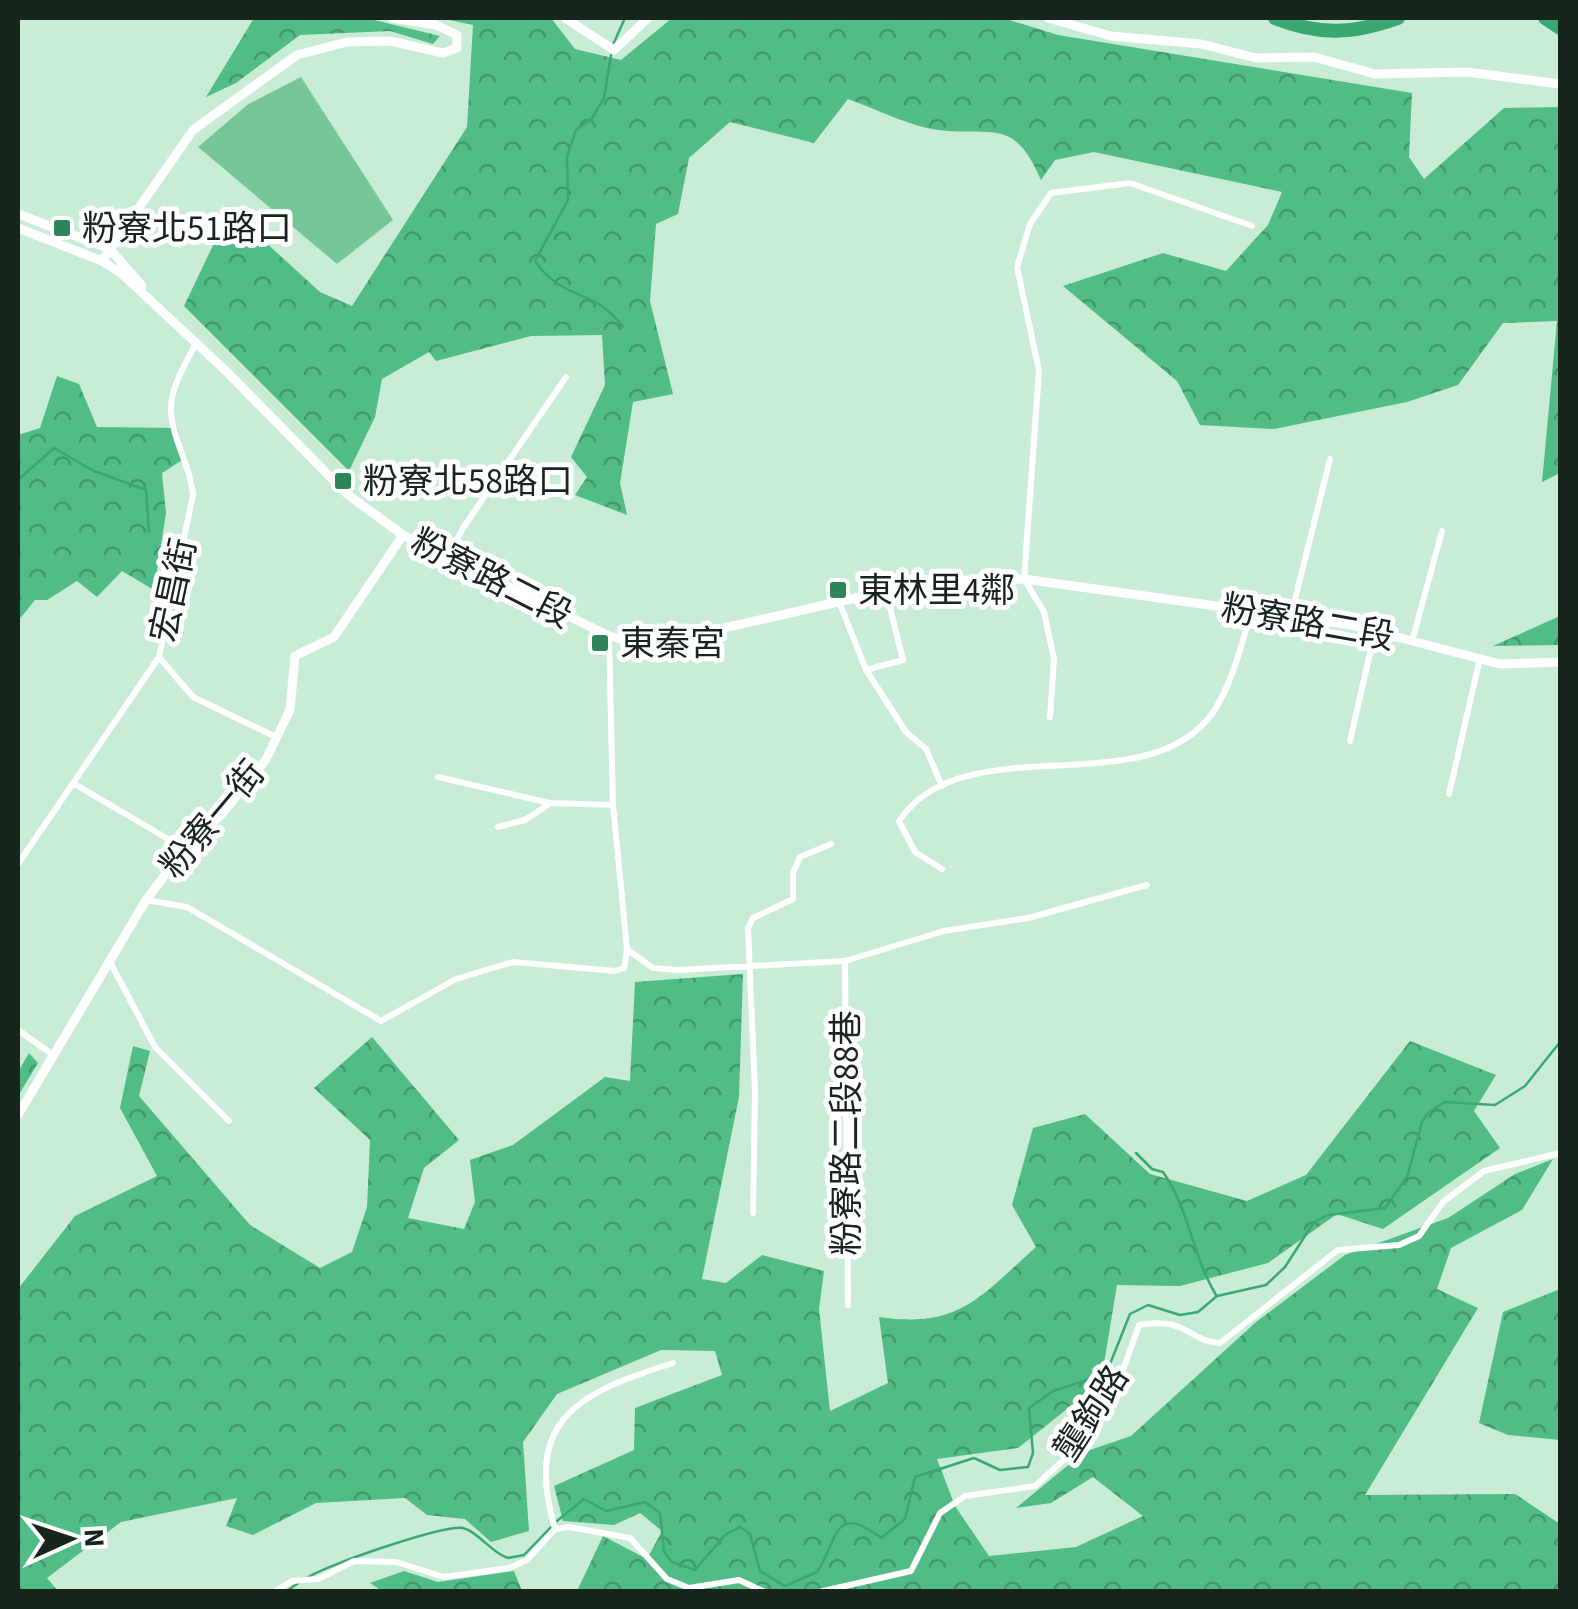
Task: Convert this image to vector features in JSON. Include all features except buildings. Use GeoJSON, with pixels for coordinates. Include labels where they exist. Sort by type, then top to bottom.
{"type":"FeatureCollection","features":[{"type":"Feature","properties":{"kind":"main road"},"geometry":{"type":"LineString","coordinates":[[102,261],[193,130],[298,55],[347,42],[407,42],[443,53],[459,43],[457,34],[446,29],[392,18]]}},
{"type":"Feature","properties":{"kind":"main road"},"geometry":{"type":"LineString","coordinates":[[566,18],[610,49],[648,18]]}},
{"type":"Feature","properties":{"kind":"main road"},"geometry":{"type":"LineString","coordinates":[[1048,18],[1110,36],[1200,44],[1256,58],[1314,57],[1375,74],[1467,72],[1560,84]]}},
{"type":"Feature","properties":{"kind":"main road","name":"粉寮路二段"},"geometry":{"type":"LineString","coordinates":[[18,214],[110,249],[156,303]]}},
{"type":"Feature","properties":{"kind":"main road","name":"粉寮路二段"},"geometry":{"type":"LineString","coordinates":[[18,228],[102,261],[156,303],[347,494],[403,534],[609,636],[630,641],[680,638],[886,592],[966,580],[1024,580],[1291,616],[1522,666],[1560,662]]}},
{"type":"Feature","properties":{"kind":"main road","name":"粉寮一街"},"geometry":{"type":"LineString","coordinates":[[18,1115],[146,900],[184,849],[221,815],[265,760],[290,710],[295,656],[334,637],[403,534]]}},
{"type":"Feature","properties":{"kind":"street"},"geometry":{"type":"LineString","coordinates":[[1050,717],[1054,659],[1044,612],[1024,580],[1039,371],[1017,267],[1030,224],[1051,194],[1130,183],[1252,226]]}},
{"type":"Feature","properties":{"kind":"street","name":"宏昌街"},"geometry":{"type":"LineString","coordinates":[[18,864],[159,658],[193,496],[192,475],[170,410],[176,386],[197,342]]}},
{"type":"Feature","properties":{"kind":"street"},"geometry":{"type":"LineString","coordinates":[[449,556],[463,528],[566,376]]}},
{"type":"Feature","properties":{"kind":"street"},"geometry":{"type":"LineString","coordinates":[[1291,616],[1330,459]]}},
{"type":"Feature","properties":{"kind":"street"},"geometry":{"type":"LineString","coordinates":[[1412,641],[1442,531]]}},
{"type":"Feature","properties":{"kind":"street"},"geometry":{"type":"LineString","coordinates":[[866,670],[903,660],[886,592]]}},
{"type":"Feature","properties":{"kind":"street"},"geometry":{"type":"LineString","coordinates":[[840,604],[866,670],[899,722],[926,748],[942,786]]}},
{"type":"Feature","properties":{"kind":"street"},"geometry":{"type":"LineString","coordinates":[[942,868],[915,852],[900,821],[912,802],[942,786],[1006,767],[1029,770],[1121,758],[1172,746],[1190,737],[1212,713],[1228,686],[1252,610]]}},
{"type":"Feature","properties":{"kind":"street"},"geometry":{"type":"LineString","coordinates":[[1350,741],[1374,631]]}},
{"type":"Feature","properties":{"kind":"street"},"geometry":{"type":"LineString","coordinates":[[146,900],[187,908],[381,1020],[476,972],[513,962],[615,971],[624,968],[627,949],[613,805],[609,636]]}},
{"type":"Feature","properties":{"kind":"street"},"geometry":{"type":"LineString","coordinates":[[159,658],[193,697],[274,736]]}},
{"type":"Feature","properties":{"kind":"street"},"geometry":{"type":"LineString","coordinates":[[1449,794],[1480,658]]}},
{"type":"Feature","properties":{"kind":"street"},"geometry":{"type":"LineString","coordinates":[[438,777],[550,804],[613,805]]}},
{"type":"Feature","properties":{"kind":"street"},"geometry":{"type":"LineString","coordinates":[[74,783],[184,849]]}},
{"type":"Feature","properties":{"kind":"street"},"geometry":{"type":"LineString","coordinates":[[498,827],[525,820],[550,804]]}},
{"type":"Feature","properties":{"kind":"street"},"geometry":{"type":"LineString","coordinates":[[753,1213],[755,1091],[748,928],[754,918],[793,900],[793,873],[800,857],[830,844]]}},
{"type":"Feature","properties":{"kind":"street","name":"粉寮路二段88巷"},"geometry":{"type":"LineString","coordinates":[[627,949],[654,968],[750,970],[845,961],[985,921],[1028,918],[1147,885]]}},
{"type":"Feature","properties":{"kind":"street"},"geometry":{"type":"LineString","coordinates":[[109,960],[155,1046],[229,1122]]}},
{"type":"Feature","properties":{"kind":"street","name":"粉寮路二段88巷"},"geometry":{"type":"LineString","coordinates":[[845,961],[848,1305]]}},
{"type":"Feature","properties":{"kind":"street"},"geometry":{"type":"LineString","coordinates":[[18,1030],[55,1057]]}},
{"type":"Feature","properties":{"kind":"street","name":"壟鉤路"},"geometry":{"type":"LineString","coordinates":[[819,1592],[911,1571],[940,1513],[964,1496],[1036,1486],[1070,1454],[1074,1433],[1117,1387],[1139,1326],[1165,1320],[1210,1342],[1220,1342],[1338,1250],[1419,1236],[1443,1202],[1484,1171],[1560,1153]]}},
{"type":"Feature","properties":{"kind":"street"},"geometry":{"type":"LineString","coordinates":[[555,1530],[543,1487],[546,1448],[560,1420],[598,1392],[673,1363]]}},
{"type":"Feature","properties":{"kind":"street"},"geometry":{"type":"LineString","coordinates":[[274,1592],[354,1561],[396,1562],[444,1577],[509,1568],[527,1560],[555,1530],[590,1528],[630,1538],[667,1579],[689,1588],[740,1580],[765,1592]]}},
{"type":"Feature","properties":{"kind":"green space"},"geometry":{"type":"Polygon","coordinates":[[[254,18],[366,18],[440,36],[433,44],[390,31],[300,35],[236,83],[206,97],[254,18]]]}},
{"type":"Feature","properties":{"kind":"green space"},"geometry":{"type":"Polygon","coordinates":[[[440,18],[551,18],[575,49],[621,60],[672,18],[1003,18],[1058,35],[1412,93],[1409,157],[1424,179],[1504,108],[1560,107],[1560,473],[1542,482],[1557,321],[1503,323],[1458,385],[1407,402],[1274,429],[1200,425],[1177,381],[1063,286],[1163,253],[1226,271],[1268,225],[1282,192],[1094,152],[1055,160],[1041,180],[1021,146],[1011,138],[988,132],[927,128],[848,99],[814,143],[730,122],[689,158],[678,214],[656,224],[650,301],[673,394],[633,402],[620,483],[627,515],[575,495],[587,477],[571,457],[605,385],[602,335],[531,336],[436,361],[429,352],[382,379],[375,417],[349,471],[184,306],[230,210],[320,292],[352,306],[467,127],[473,25],[440,18]]]}},
{"type":"Feature","properties":{"kind":"green space"},"geometry":{"type":"Polygon","coordinates":[[[301,77],[393,220],[337,264],[198,147],[247,105],[301,77]]]}},
{"type":"Feature","properties":{"kind":"green space"},"geometry":{"type":"Polygon","coordinates":[[[57,376],[79,384],[97,427],[177,428],[184,459],[162,473],[166,513],[154,590],[122,571],[97,597],[77,581],[47,600],[35,600],[18,621],[18,435],[40,428],[57,376]]]}},
{"type":"Feature","properties":{"kind":"green space"},"geometry":{"type":"Polygon","coordinates":[[[1560,616],[1560,645],[1493,646],[1560,616]]]}},
{"type":"Feature","properties":{"kind":"green space"},"geometry":{"type":"Polygon","coordinates":[[[743,974],[739,1097],[702,1279],[726,1283],[762,1255],[824,1271],[819,1309],[830,1411],[888,1383],[879,1317],[929,1318],[949,1313],[983,1294],[1036,1247],[1012,1205],[1033,1128],[1085,1114],[1150,1174],[1247,1201],[1306,1175],[1410,1041],[1496,1075],[1474,1111],[1500,1148],[1383,1229],[1337,1214],[1268,1263],[1180,1286],[1117,1285],[1101,1382],[1018,1448],[937,1459],[955,1506],[989,1556],[1076,1547],[1143,1516],[1093,1477],[1051,1503],[1016,1508],[1084,1452],[1131,1436],[1256,1322],[1345,1255],[1448,1218],[1515,1174],[1553,1159],[1522,1210],[1451,1248],[1437,1289],[1478,1308],[1365,1495],[1515,1494],[1560,1524],[1560,1591],[577,1591],[603,1536],[647,1559],[662,1531],[640,1513],[614,1525],[563,1521],[554,1486],[634,1450],[635,1408],[722,1375],[715,1351],[661,1350],[557,1394],[523,1442],[529,1531],[491,1542],[465,1519],[427,1515],[405,1498],[316,1503],[253,1535],[226,1526],[237,1498],[121,1522],[47,1578],[58,1591],[18,1591],[18,1289],[75,1216],[157,1176],[120,1108],[133,1046],[150,1051],[139,1096],[250,1225],[320,1268],[352,1252],[367,1207],[370,1140],[314,1088],[372,1037],[459,1140],[424,1168],[408,1218],[464,1229],[475,1202],[470,1160],[513,1145],[605,1077],[630,1081],[635,982],[743,974]]]}},
{"type":"Feature","properties":{"kind":"green space"},"geometry":{"type":"Polygon","coordinates":[[[29,1053],[38,1063],[18,1096],[18,1072],[29,1053]]]}},
{"type":"Feature","properties":{"kind":"green space"},"geometry":{"type":"Polygon","coordinates":[[[1560,1289],[1560,1440],[1508,1435],[1479,1423],[1503,1312],[1560,1289]]]}},
{"type":"Feature","properties":{"kind":"green space"},"geometry":{"type":"Polygon","coordinates":[[[404,1571],[438,1582],[514,1571],[522,1591],[382,1591],[370,1583],[404,1571]]]}},
{"type":"Feature","properties":{"kind":"waterway"},"geometry":{"type":"LineString","coordinates":[[612,47],[625,18]]}},
{"type":"Feature","properties":{"kind":"waterway"},"geometry":{"type":"LineString","coordinates":[[1275,18],[1307,28],[1336,31],[1398,18]]}},
{"type":"Feature","properties":{"kind":"waterway"},"geometry":{"type":"LineString","coordinates":[[1545,18],[1560,28]]}},
{"type":"Feature","properties":{"kind":"waterway"},"geometry":{"type":"LineString","coordinates":[[611,55],[604,98],[592,118],[576,130],[567,156],[568,200],[535,261],[557,283],[601,305],[623,327]]}},
{"type":"Feature","properties":{"kind":"waterway"},"geometry":{"type":"LineString","coordinates":[[18,480],[54,448],[94,471],[146,490],[149,532]]}},
{"type":"Feature","properties":{"kind":"waterway"},"geometry":{"type":"LineString","coordinates":[[557,1521],[584,1499],[606,1511],[645,1502],[660,1513],[664,1552],[672,1562],[695,1570],[725,1535],[740,1527],[750,1534],[760,1571],[785,1586],[817,1572],[845,1524],[865,1527],[881,1538],[905,1519],[915,1477],[974,1458],[1000,1470],[1028,1467],[1033,1453],[1029,1408],[1053,1391],[1106,1374],[1130,1314],[1148,1305],[1180,1315],[1198,1312],[1217,1296],[1266,1285],[1285,1267],[1314,1222],[1328,1215],[1385,1208],[1407,1177],[1422,1122],[1429,1112],[1445,1102],[1495,1105],[1525,1086],[1560,1042]]}},
{"type":"Feature","properties":{"kind":"waterway"},"geometry":{"type":"LineString","coordinates":[[1136,1153],[1152,1169],[1163,1172],[1172,1187],[1216,1295]]}},
{"type":"Feature","properties":{"kind":"waterway"},"geometry":{"type":"LineString","coordinates":[[307,1578],[384,1547],[452,1529],[469,1530],[508,1558],[524,1555],[551,1527]]}},
{"type":"Feature","properties":{"kind":"waterway"},"geometry":{"type":"LineString","coordinates":[[285,1592],[300,1582]]}},
{"type":"Feature","properties":{"kind":"place","name":"粉寮北51路口"},"geometry":{"type":"Point","coordinates":[62,228]}},
{"type":"Feature","properties":{"kind":"place","name":"粉寮北58路口"},"geometry":{"type":"Point","coordinates":[343,481]}},
{"type":"Feature","properties":{"kind":"place","name":"東林里4鄰"},"geometry":{"type":"Point","coordinates":[838,590]}},
{"type":"Feature","properties":{"kind":"place","name":"東秦宮"},"geometry":{"type":"Point","coordinates":[600,643]}}]}
